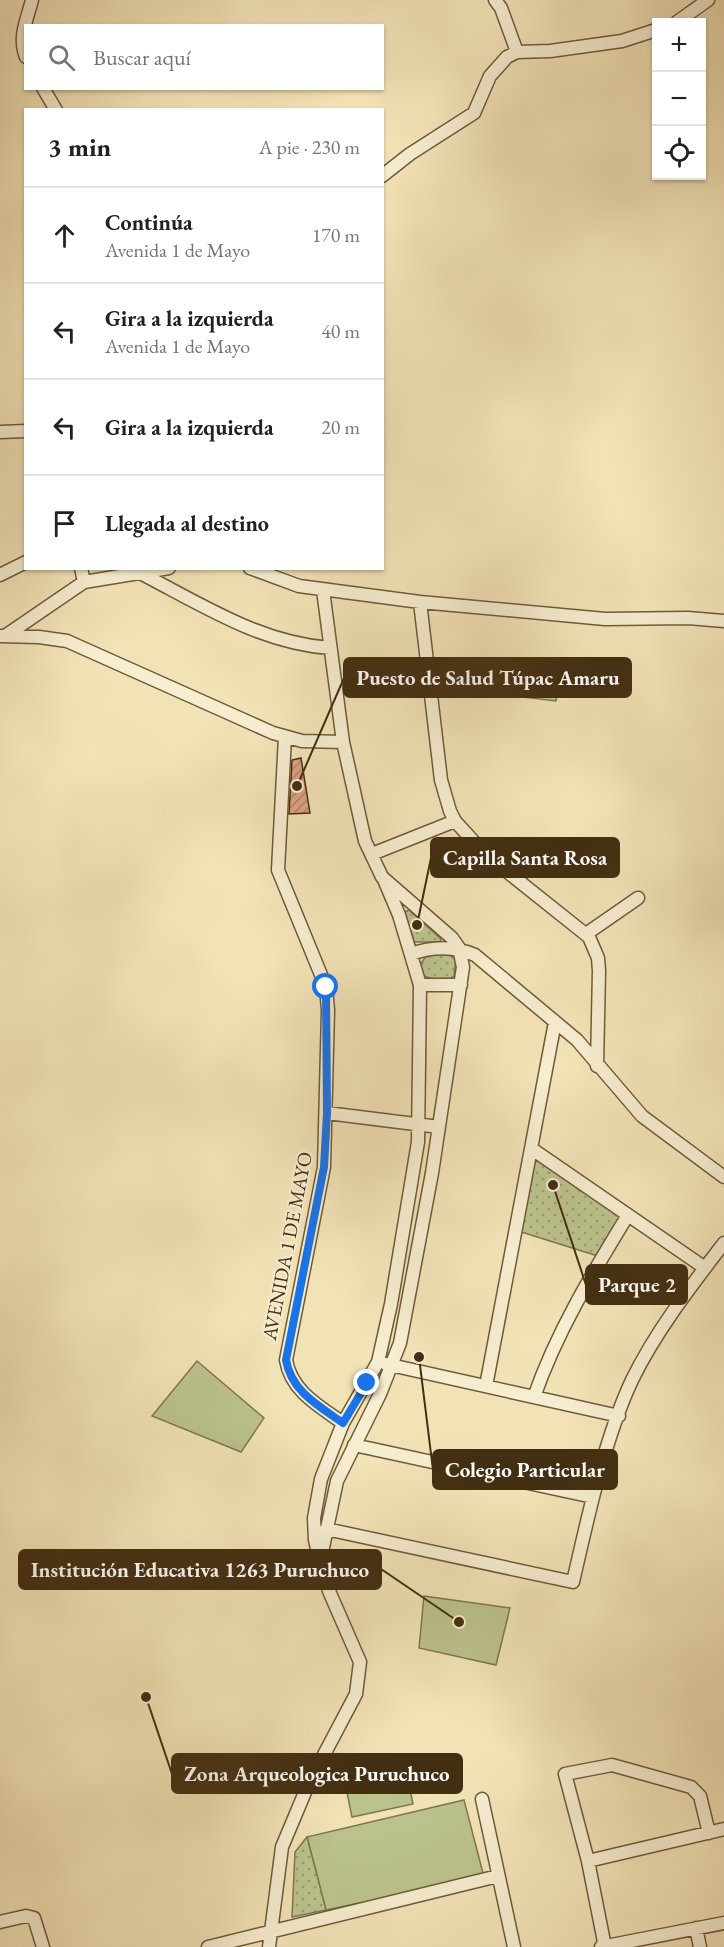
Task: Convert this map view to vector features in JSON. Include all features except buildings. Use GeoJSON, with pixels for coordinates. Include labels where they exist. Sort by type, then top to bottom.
{"type":"FeatureCollection","features":[{"type":"Feature","properties":{"kind":"street"},"geometry":{"type":"LineString","coordinates":[[25,24],[32,0]]}},
{"type":"Feature","properties":{"kind":"street"},"geometry":{"type":"LineString","coordinates":[[495,0],[518,52]]}},
{"type":"Feature","properties":{"kind":"street"},"geometry":{"type":"LineString","coordinates":[[683,18],[708,0]]}},
{"type":"Feature","properties":{"kind":"street"},"geometry":{"type":"LineString","coordinates":[[24,28],[22,49],[24,53]]}},
{"type":"Feature","properties":{"kind":"street"},"geometry":{"type":"LineString","coordinates":[[384,174],[410,154],[474,113],[490,76],[507,57],[518,52],[550,51],[622,41],[652,32]]}},
{"type":"Feature","properties":{"kind":"street"},"geometry":{"type":"LineString","coordinates":[[44,90],[55,108]]}},
{"type":"Feature","properties":{"kind":"street"},"geometry":{"type":"LineString","coordinates":[[0,432],[24,431]]}},
{"type":"Feature","properties":{"kind":"street"},"geometry":{"type":"LineString","coordinates":[[0,575],[24,563]]}},
{"type":"Feature","properties":{"kind":"street"},"geometry":{"type":"LineString","coordinates":[[81,570],[84,582]]}},
{"type":"Feature","properties":{"kind":"street"},"geometry":{"type":"LineString","coordinates":[[2,636],[84,582],[144,575],[162,570]]}},
{"type":"Feature","properties":{"kind":"street"},"geometry":{"type":"LineString","coordinates":[[255,570],[281,581],[323,590],[420,602],[605,619],[688,618],[724,621]]}},
{"type":"Feature","properties":{"kind":"street"},"geometry":{"type":"LineString","coordinates":[[144,575],[259,634],[300,646],[330,648]]}},
{"type":"Feature","properties":{"kind":"street"},"geometry":{"type":"LineString","coordinates":[[269,1947],[282,1847],[308,1785],[356,1694],[360,1679],[360,1662],[355,1646],[329,1591],[315,1540],[317,1496],[326,1462],[343,1423],[378,1362],[391,1304],[419,1125],[420,985],[399,915],[359,821],[343,742],[323,590]]}},
{"type":"Feature","properties":{"kind":"street"},"geometry":{"type":"LineString","coordinates":[[420,602],[441,780],[455,820],[485,854],[586,934],[595,947],[599,971],[597,1066]]}},
{"type":"Feature","properties":{"kind":"street"},"geometry":{"type":"LineString","coordinates":[[2,636],[39,637],[79,645],[234,717],[285,737],[302,741],[343,742]]}},
{"type":"Feature","properties":{"kind":"street","name":"AVENIDA 1 DE MAYO"},"geometry":{"type":"LineString","coordinates":[[285,737],[278,870],[326,987],[327,1113],[320,1198],[286,1360],[294,1383],[318,1406],[343,1423]]}},
{"type":"Feature","properties":{"kind":"street"},"geometry":{"type":"LineString","coordinates":[[372,854],[455,820]]}},
{"type":"Feature","properties":{"kind":"street"},"geometry":{"type":"LineString","coordinates":[[321,1564],[337,1481],[393,1366],[405,1319],[439,1127],[463,967],[459,948],[452,938],[382,877]]}},
{"type":"Feature","properties":{"kind":"street"},"geometry":{"type":"LineString","coordinates":[[586,934],[638,898]]}},
{"type":"Feature","properties":{"kind":"street"},"geometry":{"type":"LineString","coordinates":[[411,954],[424,950],[459,948],[475,955],[577,1040],[642,1116],[724,1177]]}},
{"type":"Feature","properties":{"kind":"street"},"geometry":{"type":"LineString","coordinates":[[420,985],[460,985]]}},
{"type":"Feature","properties":{"kind":"street"},"geometry":{"type":"LineString","coordinates":[[486,1386],[555,1022]]}},
{"type":"Feature","properties":{"kind":"street"},"geometry":{"type":"LineString","coordinates":[[327,1113],[439,1127]]}},
{"type":"Feature","properties":{"kind":"street"},"geometry":{"type":"LineString","coordinates":[[532,1149],[705,1268]]}},
{"type":"Feature","properties":{"kind":"street"},"geometry":{"type":"LineString","coordinates":[[534,1397],[567,1319],[628,1215]]}},
{"type":"Feature","properties":{"kind":"street"},"geometry":{"type":"LineString","coordinates":[[326,1529],[573,1582],[593,1497],[619,1416],[644,1357],[724,1243]]}},
{"type":"Feature","properties":{"kind":"street"},"geometry":{"type":"LineString","coordinates":[[378,1362],[619,1416]]}},
{"type":"Feature","properties":{"kind":"street"},"geometry":{"type":"LineString","coordinates":[[354,1445],[593,1497]]}},
{"type":"Feature","properties":{"kind":"street"},"geometry":{"type":"LineString","coordinates":[[709,1833],[700,1796],[691,1787],[612,1764],[567,1772],[565,1776],[588,1861],[604,1947],[724,1923]]}},
{"type":"Feature","properties":{"kind":"street"},"geometry":{"type":"LineString","coordinates":[[482,1799],[514,1947]]}},
{"type":"Feature","properties":{"kind":"street"},"geometry":{"type":"LineString","coordinates":[[588,1861],[724,1829]]}},
{"type":"Feature","properties":{"kind":"street"},"geometry":{"type":"LineString","coordinates":[[208,1947],[498,1876]]}},
{"type":"Feature","properties":{"kind":"street"},"geometry":{"type":"LineString","coordinates":[[0,1922],[26,1916],[34,1917],[43,1947]]}},
{"type":"Feature","properties":{"kind":"street"},"geometry":{"type":"LineString","coordinates":[[696,1928],[700,1947]]}},
{"type":"Feature","properties":{"kind":"green space"},"geometry":{"type":"Polygon","coordinates":[[[509,663],[560,670],[556,701],[506,695],[509,663]]]}},
{"type":"Feature","properties":{"kind":"green space"},"geometry":{"type":"Polygon","coordinates":[[[409,910],[441,939],[440,942],[414,942],[405,912],[409,910]]]}},
{"type":"Feature","properties":{"kind":"green space"},"geometry":{"type":"Polygon","coordinates":[[[446,953],[456,959],[454,976],[439,980],[423,975],[420,965],[426,956],[446,953]]]}},
{"type":"Feature","properties":{"kind":"green space"},"geometry":{"type":"Polygon","coordinates":[[[533,1154],[623,1216],[598,1256],[518,1231],[533,1154]]]}},
{"type":"Feature","properties":{"kind":"green space"},"geometry":{"type":"Polygon","coordinates":[[[197,1361],[264,1418],[241,1452],[152,1416],[197,1361]]]}},
{"type":"Feature","properties":{"kind":"green space"},"geometry":{"type":"Polygon","coordinates":[[[424,1596],[510,1608],[496,1665],[419,1648],[424,1596]]]}},
{"type":"Feature","properties":{"kind":"green space"},"geometry":{"type":"Polygon","coordinates":[[[406,1770],[413,1804],[352,1817],[345,1783],[406,1770]]]}},
{"type":"Feature","properties":{"kind":"green space"},"geometry":{"type":"Polygon","coordinates":[[[464,1800],[484,1877],[326,1910],[307,1837],[464,1800]]]}},
{"type":"Feature","properties":{"kind":"green space"},"geometry":{"type":"Polygon","coordinates":[[[307,1837],[326,1910],[292,1917],[295,1852],[307,1837]]]}},
{"type":"Feature","properties":{"kind":"place","name":"Puesto de Salud Túpac Amaru"},"geometry":{"type":"Point","coordinates":[297,786]}},
{"type":"Feature","properties":{"kind":"place","name":"Capilla Santa Rosa"},"geometry":{"type":"Point","coordinates":[417,925]}},
{"type":"Feature","properties":{"kind":"place","name":"Parque 2"},"geometry":{"type":"Point","coordinates":[553,1185]}},
{"type":"Feature","properties":{"kind":"place","name":"Colegio Particular"},"geometry":{"type":"Point","coordinates":[419,1357]}},
{"type":"Feature","properties":{"kind":"place","name":"Institución Educativa 1263 Puruchuco"},"geometry":{"type":"Point","coordinates":[459,1622]}},
{"type":"Feature","properties":{"kind":"place","name":"Zona Arqueologica Puruchuco"},"geometry":{"type":"Point","coordinates":[146,1697]}},
{"type":"Feature","properties":{"kind":"route"},"geometry":{"type":"LineString","coordinates":[[326,987],[328,1010],[327,1113],[324,1167],[306,1272],[286,1360],[288,1372],[303,1393],[343,1423],[367,1383]]}}]}
